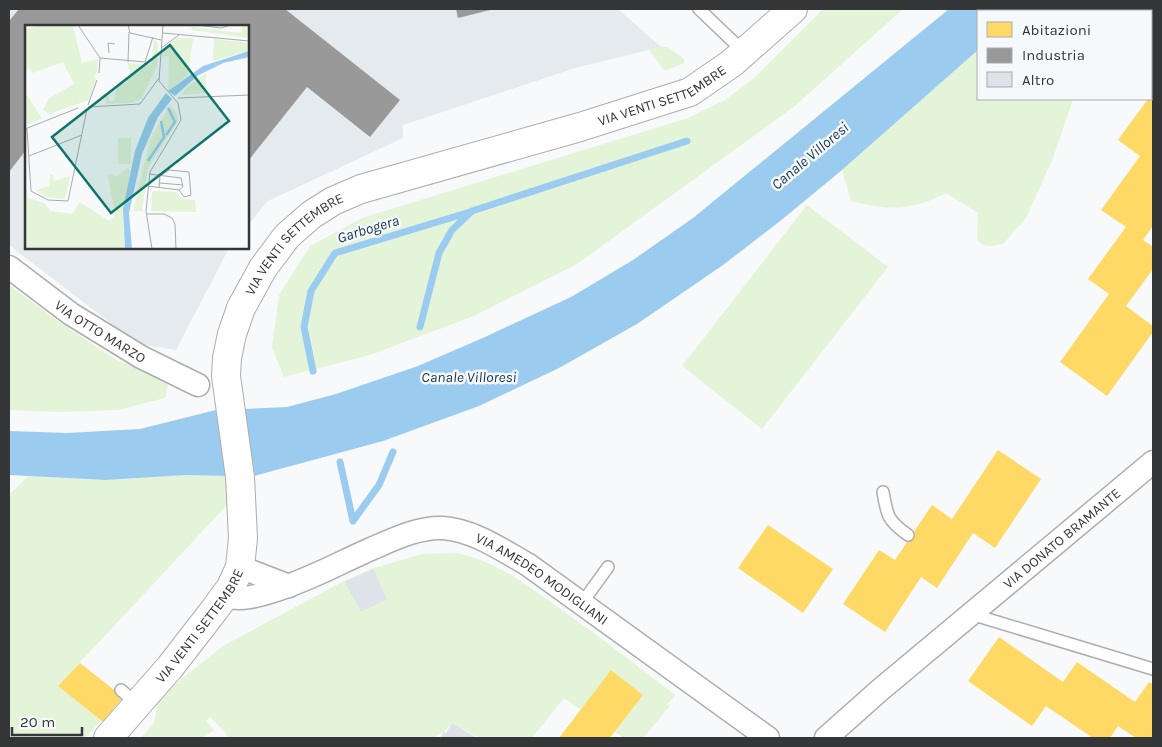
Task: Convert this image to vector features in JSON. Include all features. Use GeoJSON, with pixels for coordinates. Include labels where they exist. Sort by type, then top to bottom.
{"type":"FeatureCollection","features":[{"type":"Feature","properties":{"kind":"street","name":"VIA VENTI SETTEMBRE"},"geometry":{"type":"LineString","coordinates":[[108,738],[129,697],[170,667],[225,596],[236,578],[240,567],[243,538],[240,477],[226,376],[227,358],[232,334],[251,287],[274,251],[287,236],[311,215],[333,201],[370,187],[580,127],[690,92],[732,63],[792,9]]}},
{"type":"Feature","properties":{"kind":"street","name":"VIA OTTO MARZO"},"geometry":{"type":"LineString","coordinates":[[9,268],[78,318],[141,357],[198,385]]}},
{"type":"Feature","properties":{"kind":"street","name":"VIA DONATO BRAMANTE"},"geometry":{"type":"LineString","coordinates":[[826,738],[970,614],[1153,462]]}},
{"type":"Feature","properties":{"kind":"street","name":"VIA AMEDEO MODIGLIANI"},"geometry":{"type":"LineString","coordinates":[[225,596],[239,599],[249,598],[289,586],[402,535],[422,530],[443,528],[460,531],[492,545],[527,564],[768,738]]}},
{"type":"Feature","properties":{"kind":"street"},"geometry":{"type":"LineString","coordinates":[[240,567],[289,586]]}},
{"type":"Feature","properties":{"kind":"street"},"geometry":{"type":"LineString","coordinates":[[847,738],[846,732],[850,716]]}},
{"type":"Feature","properties":{"kind":"lane"},"geometry":{"type":"LineString","coordinates":[[698,9],[744,52]]}},
{"type":"Feature","properties":{"kind":"lane"},"geometry":{"type":"LineString","coordinates":[[883,492],[886,512],[894,525],[908,535]]}},
{"type":"Feature","properties":{"kind":"lane"},"geometry":{"type":"LineString","coordinates":[[582,603],[608,567]]}},
{"type":"Feature","properties":{"kind":"lane"},"geometry":{"type":"LineString","coordinates":[[970,614],[1153,669]]}},
{"type":"Feature","properties":{"kind":"shaded area"},"geometry":{"type":"Polygon","coordinates":[[[9,9],[618,9],[661,47],[575,68],[403,125],[403,138],[268,201],[249,224],[249,25],[25,25],[25,249],[228,249],[176,350],[138,344],[9,245],[9,9]]]}},
{"type":"Feature","properties":{"kind":"green space"},"geometry":{"type":"Polygon","coordinates":[[[823,9],[903,9],[795,106],[577,264],[474,316],[370,355],[284,377],[272,347],[279,295],[310,246],[362,218],[688,118],[725,100],[754,78],[823,9]]]}},
{"type":"Feature","properties":{"kind":"green space"},"geometry":{"type":"Polygon","coordinates":[[[1025,9],[1128,9],[1127,10],[1024,10],[1025,9]]]}},
{"type":"Feature","properties":{"kind":"green space"},"geometry":{"type":"Polygon","coordinates":[[[668,47],[684,59],[684,63],[664,70],[649,50],[668,47]]]}},
{"type":"Feature","properties":{"kind":"green space"},"geometry":{"type":"Polygon","coordinates":[[[977,51],[977,100],[1073,100],[1053,158],[1026,218],[1003,244],[989,246],[982,244],[977,239],[978,213],[946,193],[921,203],[900,208],[877,207],[851,201],[842,170],[977,51]]]}},
{"type":"Feature","properties":{"kind":"green space"},"geometry":{"type":"Polygon","coordinates":[[[807,205],[888,267],[762,429],[682,366],[807,205]]]}},
{"type":"Feature","properties":{"kind":"green space"},"geometry":{"type":"Polygon","coordinates":[[[9,285],[58,321],[118,361],[154,373],[168,384],[165,398],[118,410],[59,412],[9,410],[9,285]]]}},
{"type":"Feature","properties":{"kind":"green space"},"geometry":{"type":"Polygon","coordinates":[[[186,475],[227,476],[227,505],[59,685],[101,721],[85,738],[9,738],[9,495],[28,476],[106,480],[186,475]]]}},
{"type":"Feature","properties":{"kind":"green space"},"geometry":{"type":"Polygon","coordinates":[[[457,553],[501,569],[527,585],[675,695],[668,704],[670,706],[643,738],[624,738],[615,732],[643,695],[611,670],[581,710],[564,698],[532,738],[479,738],[452,723],[444,732],[432,738],[228,738],[225,732],[210,717],[206,721],[214,730],[203,738],[142,737],[154,723],[158,702],[180,680],[223,646],[344,581],[374,568],[422,554],[457,553]]]}},
{"type":"Feature","properties":{"kind":"water","name":"Canale Villoresi"},"geometry":{"type":"Polygon","coordinates":[[[949,9],[1025,9],[977,10],[977,51],[842,170],[779,222],[723,265],[637,324],[559,368],[479,406],[383,441],[254,476],[244,409],[287,407],[336,394],[418,366],[571,297],[633,260],[693,218],[949,9]]]}},
{"type":"Feature","properties":{"kind":"water"},"geometry":{"type":"Polygon","coordinates":[[[216,410],[227,476],[186,475],[106,480],[9,475],[9,431],[67,433],[140,429],[216,410]]]}},
{"type":"Feature","properties":{"kind":"building: Abitazioni"},"geometry":{"type":"Polygon","coordinates":[[[1153,91],[1153,226],[1143,240],[1153,247],[1153,269],[1126,306],[1153,326],[1153,332],[1107,396],[1060,362],[1109,294],[1088,279],[1126,227],[1101,210],[1140,156],[1118,140],[1147,100],[1152,100],[1153,91]]]}},
{"type":"Feature","properties":{"kind":"building: Abitazioni"},"geometry":{"type":"Polygon","coordinates":[[[998,450],[1041,479],[995,548],[973,533],[937,588],[921,577],[885,632],[843,604],[879,550],[895,560],[932,505],[952,519],[998,450]]]}},
{"type":"Feature","properties":{"kind":"building: Abitazioni"},"geometry":{"type":"Polygon","coordinates":[[[768,525],[833,569],[803,613],[738,568],[768,525]]]}},
{"type":"Feature","properties":{"kind":"building: Abitazioni"},"geometry":{"type":"Polygon","coordinates":[[[999,637],[1063,682],[1077,662],[1135,702],[1149,682],[1153,684],[1153,738],[1136,738],[1118,726],[1110,738],[1093,738],[1046,706],[1032,726],[968,681],[999,637]]]}},
{"type":"Feature","properties":{"kind":"building: Abitazioni"},"geometry":{"type":"Polygon","coordinates":[[[80,663],[123,697],[103,722],[58,686],[80,663]]]}},
{"type":"Feature","properties":{"kind":"building: Abitazioni"},"geometry":{"type":"Polygon","coordinates":[[[611,670],[643,695],[610,738],[559,738],[611,670]]]}},
{"type":"Feature","properties":{"kind":"building: Industria"},"geometry":{"type":"Polygon","coordinates":[[[19,9],[285,9],[400,100],[370,137],[307,87],[249,160],[249,25],[25,25],[25,151],[9,172],[9,21],[19,9]]]}},
{"type":"Feature","properties":{"kind":"building: Industria"},"geometry":{"type":"Polygon","coordinates":[[[456,9],[494,9],[458,18],[456,9]]]}},
{"type":"Feature","properties":{"kind":"building: Altro"},"geometry":{"type":"Polygon","coordinates":[[[373,569],[387,599],[361,612],[345,582],[373,569]]]}},
{"type":"Feature","properties":{"kind":"building: Altro"},"geometry":{"type":"Polygon","coordinates":[[[452,723],[477,738],[440,738],[444,732],[446,733],[452,723]]]}},
{"type":"Feature","properties":{"kind":"waterway","name":"Garbogera"},"geometry":{"type":"LineString","coordinates":[[420,327],[439,253],[452,230],[472,211],[687,141]]}},
{"type":"Feature","properties":{"kind":"waterway","name":"Garbogera"},"geometry":{"type":"LineString","coordinates":[[313,371],[304,327],[311,291],[335,253],[470,212]]}},
{"type":"Feature","properties":{"kind":"waterway","name":"Garbogera"},"geometry":{"type":"LineString","coordinates":[[353,521],[379,485],[393,452]]}},
{"type":"Feature","properties":{"kind":"waterway","name":"Garbogera"},"geometry":{"type":"LineString","coordinates":[[340,462],[353,521]]}}]}
